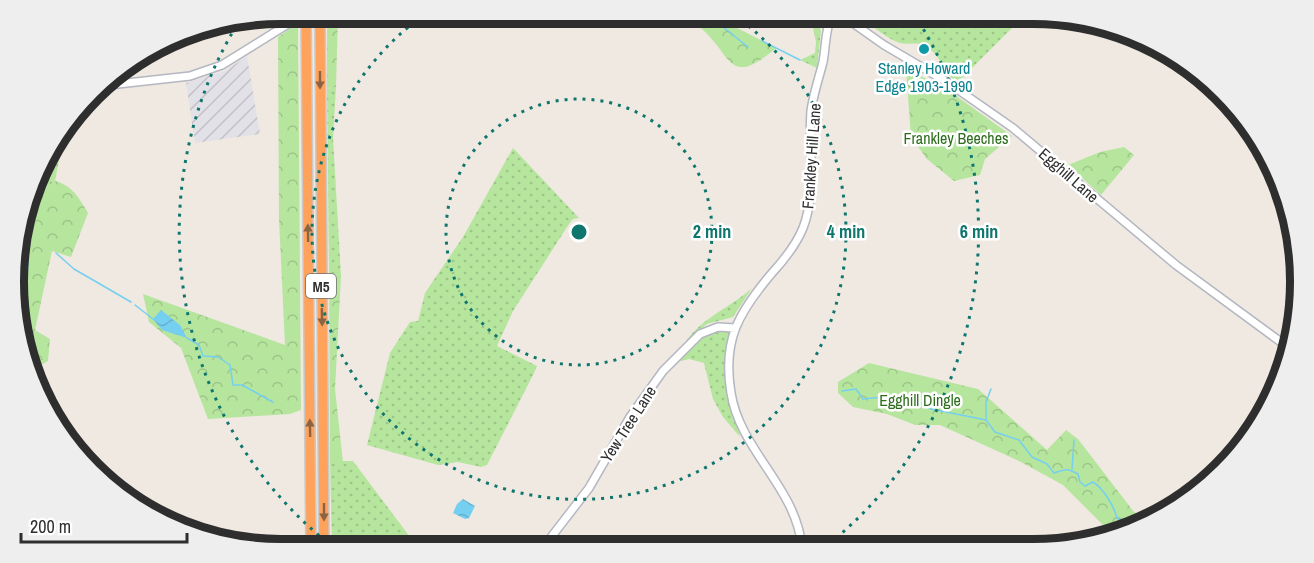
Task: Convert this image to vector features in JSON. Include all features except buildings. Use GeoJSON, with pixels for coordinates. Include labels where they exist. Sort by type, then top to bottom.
{"type":"FeatureCollection","features":[{"type":"Feature","properties":{"kind":"highway","name":"M5"},"geometry":{"type":"LineString","coordinates":[[306,24],[311,539]]}},
{"type":"Feature","properties":{"kind":"highway","name":"M5"},"geometry":{"type":"LineString","coordinates":[[320,24],[324,539]]}},
{"type":"Feature","properties":{"kind":"street"},"geometry":{"type":"LineString","coordinates":[[117,84],[190,76],[222,65],[289,24]]}},
{"type":"Feature","properties":{"kind":"street","name":"Frankley Hill Lane"},"geometry":{"type":"LineString","coordinates":[[800,539],[792,510],[780,487],[747,440],[734,408],[729,361],[735,328],[748,301],[793,247],[810,209],[812,110],[828,24]]}},
{"type":"Feature","properties":{"kind":"street","name":"Egghill Lane"},"geometry":{"type":"LineString","coordinates":[[854,24],[1013,128],[1176,265],[1282,343]]}},
{"type":"Feature","properties":{"kind":"street","name":"Yew Tree Lane"},"geometry":{"type":"LineString","coordinates":[[550,539],[589,488],[630,417],[663,371],[700,334],[718,327],[735,328]]}},
{"type":"Feature","properties":{"kind":"shaded area"},"geometry":{"type":"Polygon","coordinates":[[[247,56],[260,134],[195,143],[186,83],[225,71],[247,56]]]}},
{"type":"Feature","properties":{"kind":"green space"},"geometry":{"type":"Polygon","coordinates":[[[298,24],[301,410],[290,414],[208,419],[181,348],[149,322],[143,294],[285,345],[279,219],[278,37],[298,24]]]}},
{"type":"Feature","properties":{"kind":"green space"},"geometry":{"type":"Polygon","coordinates":[[[327,24],[338,24],[336,87],[327,89],[327,24]]]}},
{"type":"Feature","properties":{"kind":"green space"},"geometry":{"type":"Polygon","coordinates":[[[695,24],[729,24],[776,48],[759,61],[747,66],[738,66],[730,62],[695,24]]]}},
{"type":"Feature","properties":{"kind":"green space"},"geometry":{"type":"Polygon","coordinates":[[[812,24],[816,24],[821,30],[817,68],[800,60],[815,53],[816,42],[812,24]]]}},
{"type":"Feature","properties":{"kind":"green space"},"geometry":{"type":"Polygon","coordinates":[[[870,24],[1016,24],[957,83],[929,48],[920,44],[903,44],[894,41],[870,24]]]}},
{"type":"Feature","properties":{"kind":"green space","name":"Frankley Beeches"},"geometry":{"type":"Polygon","coordinates":[[[906,69],[945,88],[1012,136],[985,159],[980,175],[954,181],[927,159],[911,137],[906,69]]]}},
{"type":"Feature","properties":{"kind":"green space"},"geometry":{"type":"Polygon","coordinates":[[[336,87],[333,138],[341,276],[329,276],[327,89],[336,87]]]}},
{"type":"Feature","properties":{"kind":"green space"},"geometry":{"type":"Polygon","coordinates":[[[1124,147],[1134,155],[1101,195],[1068,165],[1100,152],[1124,147]]]}},
{"type":"Feature","properties":{"kind":"green space"},"geometry":{"type":"Polygon","coordinates":[[[513,148],[579,218],[573,219],[569,224],[513,311],[497,346],[537,366],[534,373],[487,465],[481,467],[458,462],[438,465],[367,445],[390,353],[410,322],[418,321],[425,293],[463,237],[513,148]]]}},
{"type":"Feature","properties":{"kind":"green space"},"geometry":{"type":"Polygon","coordinates":[[[60,149],[61,150],[55,181],[41,192],[60,149]]]}},
{"type":"Feature","properties":{"kind":"green space"},"geometry":{"type":"Polygon","coordinates":[[[55,181],[61,183],[71,189],[88,213],[71,257],[52,251],[35,330],[50,339],[48,361],[39,366],[26,315],[24,282],[29,231],[41,192],[55,181]]]}},
{"type":"Feature","properties":{"kind":"green space"},"geometry":{"type":"Polygon","coordinates":[[[329,276],[341,276],[335,389],[343,462],[330,461],[329,276]]]}},
{"type":"Feature","properties":{"kind":"green space"},"geometry":{"type":"Polygon","coordinates":[[[752,288],[733,317],[707,324],[686,341],[700,325],[752,288]]]}},
{"type":"Feature","properties":{"kind":"green space"},"geometry":{"type":"Polygon","coordinates":[[[724,329],[729,333],[725,380],[740,437],[723,417],[713,399],[704,363],[689,359],[677,362],[706,335],[724,329]]]}},
{"type":"Feature","properties":{"kind":"green space","name":"Egghill Dingle"},"geometry":{"type":"Polygon","coordinates":[[[869,363],[978,389],[1047,450],[1066,430],[1078,439],[1134,512],[1141,514],[1106,528],[1063,485],[1019,461],[940,425],[915,425],[887,414],[853,407],[838,393],[838,382],[869,363]]]}},
{"type":"Feature","properties":{"kind":"green space"},"geometry":{"type":"Polygon","coordinates":[[[330,461],[353,461],[412,539],[332,539],[330,461]]]}},
{"type":"Feature","properties":{"kind":"water"},"geometry":{"type":"Polygon","coordinates":[[[161,310],[180,325],[187,338],[162,330],[153,319],[161,310]]]}},
{"type":"Feature","properties":{"kind":"water"},"geometry":{"type":"Polygon","coordinates":[[[463,499],[475,506],[469,518],[465,519],[453,513],[457,504],[463,499]]]}},
{"type":"Feature","properties":{"kind":"waterway"},"geometry":{"type":"LineString","coordinates":[[715,24],[723,27],[748,47]]}},
{"type":"Feature","properties":{"kind":"waterway"},"geometry":{"type":"LineString","coordinates":[[762,41],[800,60]]}},
{"type":"Feature","properties":{"kind":"waterway"},"geometry":{"type":"LineString","coordinates":[[25,300],[29,250]]}},
{"type":"Feature","properties":{"kind":"waterway"},"geometry":{"type":"LineString","coordinates":[[56,253],[74,269],[131,302]]}},
{"type":"Feature","properties":{"kind":"waterway"},"geometry":{"type":"LineString","coordinates":[[135,305],[153,319]]}},
{"type":"Feature","properties":{"kind":"waterway"},"geometry":{"type":"LineString","coordinates":[[187,338],[199,345],[203,356],[218,357],[230,365],[233,385],[242,385],[273,402]]}},
{"type":"Feature","properties":{"kind":"waterway"},"geometry":{"type":"LineString","coordinates":[[842,391],[856,389],[863,399],[894,396],[919,402],[931,409],[986,420],[995,432],[1019,440],[1032,457],[1047,464],[1054,473],[1069,470],[1078,474],[1080,482],[1085,486],[1093,482],[1108,498],[1117,518],[1124,522]]}},
{"type":"Feature","properties":{"kind":"waterway"},"geometry":{"type":"LineString","coordinates":[[986,419],[986,402],[991,389]]}},
{"type":"Feature","properties":{"kind":"waterway"},"geometry":{"type":"LineString","coordinates":[[1072,469],[1074,440]]}},
{"type":"Feature","properties":{"kind":"place","name":"Stanley Howard Edge 1903-1990"},"geometry":{"type":"Point","coordinates":[924,49]}}]}
